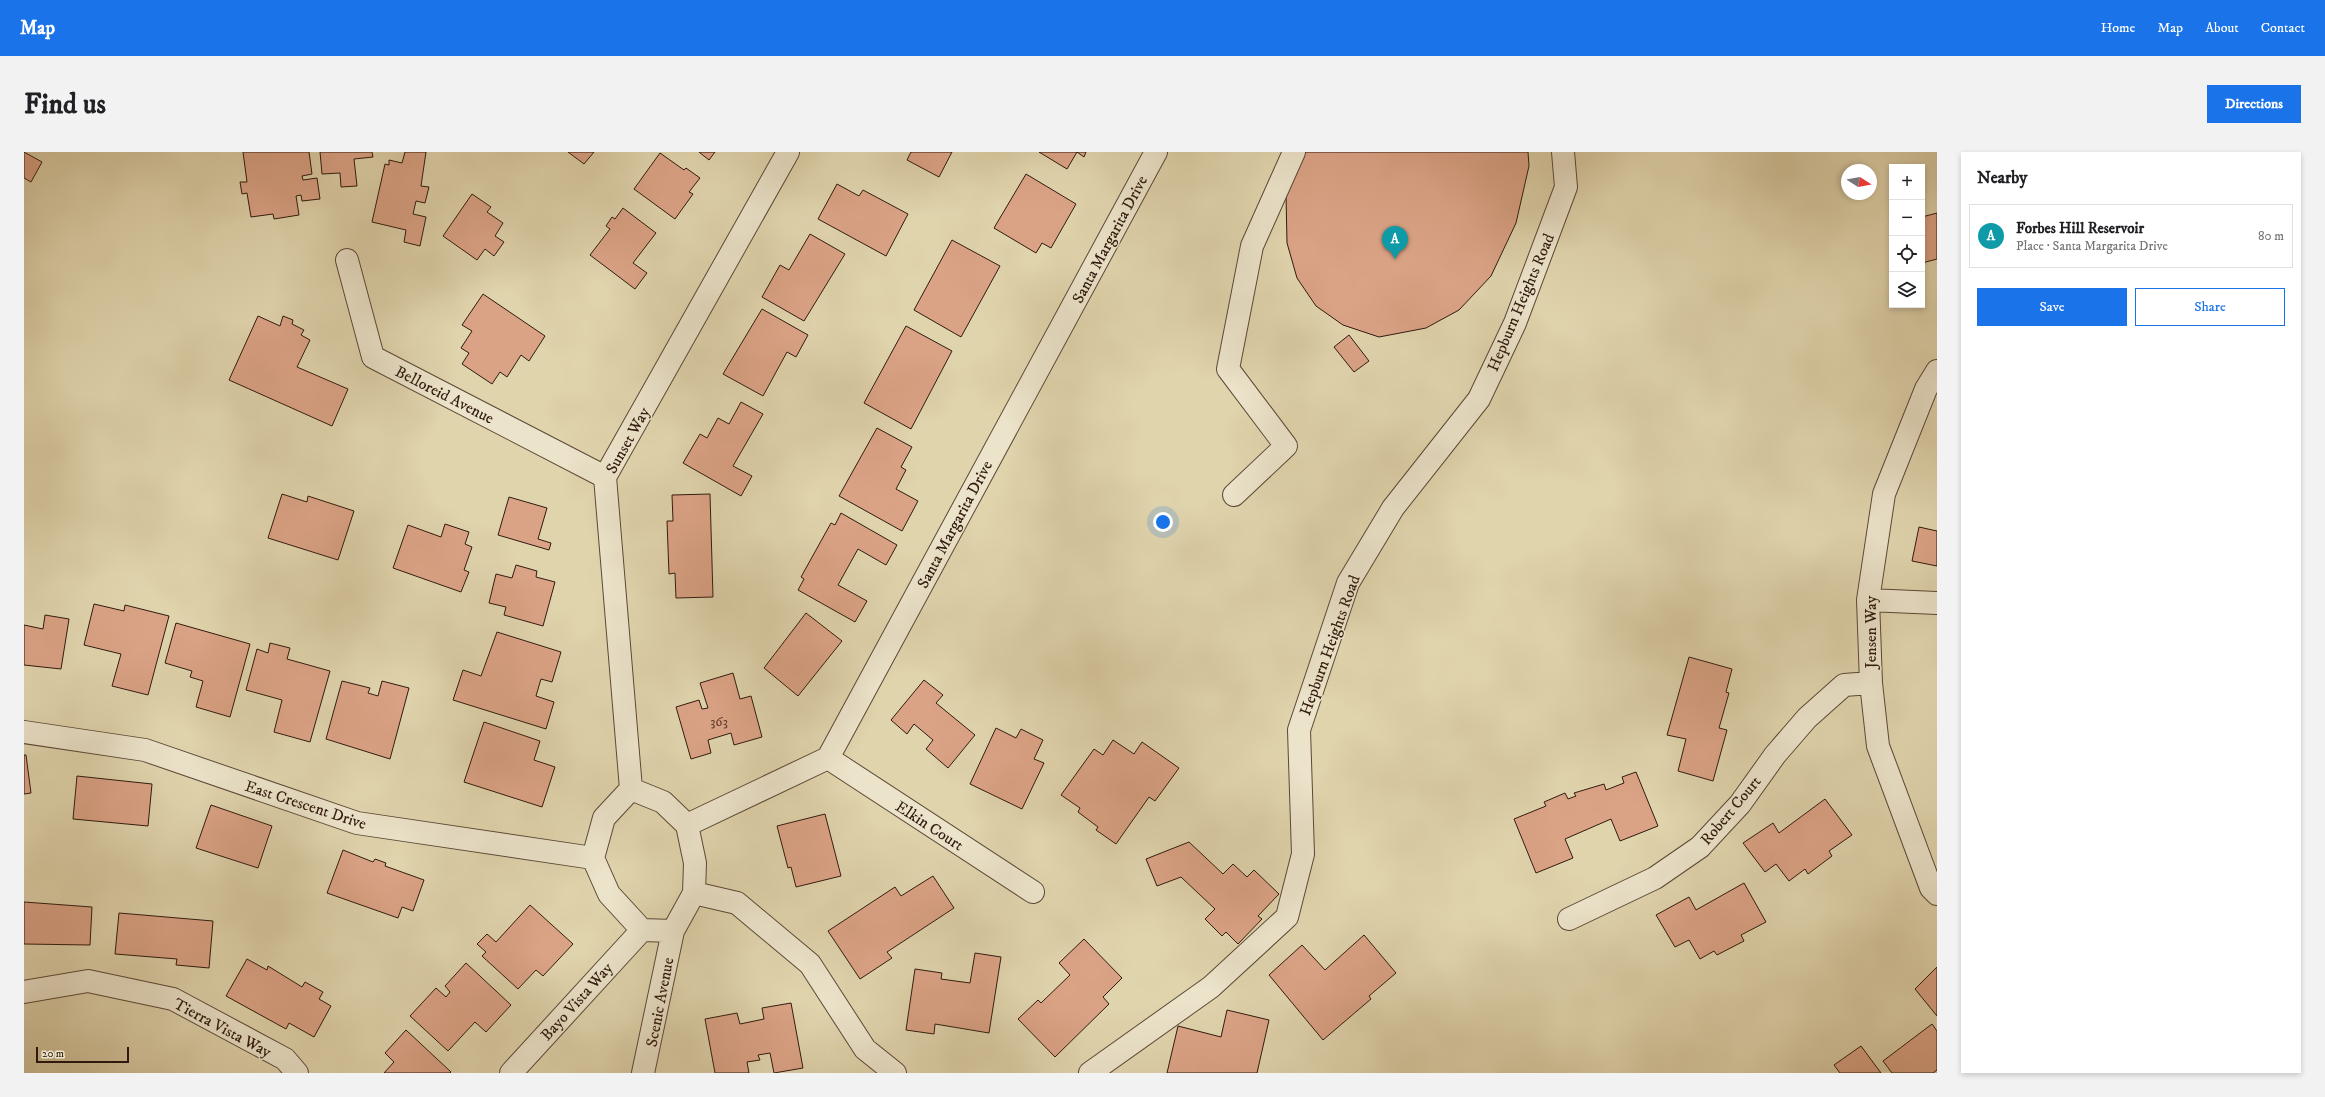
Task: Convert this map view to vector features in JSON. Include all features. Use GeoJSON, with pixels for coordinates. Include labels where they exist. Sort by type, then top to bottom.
{"type":"FeatureCollection","features":[{"type":"Feature","properties":{"kind":"street","name":"Sunset Way"},"geometry":{"type":"LineString","coordinates":[[631,789],[605,477],[788,152]]}},
{"type":"Feature","properties":{"kind":"street","name":"Santa Margarita Drive"},"geometry":{"type":"LineString","coordinates":[[828,758],[1156,152]]}},
{"type":"Feature","properties":{"kind":"street"},"geometry":{"type":"LineString","coordinates":[[1234,495],[1286,446],[1228,370],[1252,246],[1294,152]]}},
{"type":"Feature","properties":{"kind":"street","name":"Hepburn Heights Road"},"geometry":{"type":"LineString","coordinates":[[1090,1073],[1211,987],[1287,917],[1303,854],[1299,730],[1348,582],[1393,508],[1479,399],[1515,323],[1566,187],[1563,152]]}},
{"type":"Feature","properties":{"kind":"street","name":"Belloreid Avenue"},"geometry":{"type":"LineString","coordinates":[[347,260],[373,357],[605,477]]}},
{"type":"Feature","properties":{"kind":"street","name":"Jensen Way"},"geometry":{"type":"LineString","coordinates":[[1937,371],[1926,388],[1884,494],[1868,600],[1870,683],[1878,746],[1931,888],[1937,894]]}},
{"type":"Feature","properties":{"kind":"street"},"geometry":{"type":"LineString","coordinates":[[1868,600],[1937,603]]}},
{"type":"Feature","properties":{"kind":"street","name":"Robert Court"},"geometry":{"type":"LineString","coordinates":[[1569,918],[1655,878],[1700,847],[1740,804],[1775,755],[1807,718],[1844,685],[1870,683]]}},
{"type":"Feature","properties":{"kind":"street","name":"East Crescent Drive"},"geometry":{"type":"LineString","coordinates":[[24,732],[145,750],[357,823],[593,858]]}},
{"type":"Feature","properties":{"kind":"street"},"geometry":{"type":"LineString","coordinates":[[687,825],[828,758]]}},
{"type":"Feature","properties":{"kind":"street","name":"Elkin Court"},"geometry":{"type":"LineString","coordinates":[[828,758],[1033,892]]}},
{"type":"Feature","properties":{"kind":"street"},"geometry":{"type":"LineString","coordinates":[[631,789],[663,802],[687,825],[695,863],[694,893],[673,931],[642,930],[608,894],[593,858],[604,818],[631,789]]}},
{"type":"Feature","properties":{"kind":"street"},"geometry":{"type":"LineString","coordinates":[[694,893],[737,903],[810,964],[865,1049],[895,1073]]}},
{"type":"Feature","properties":{"kind":"street","name":"Bayo Vista Way"},"geometry":{"type":"LineString","coordinates":[[511,1073],[642,930]]}},
{"type":"Feature","properties":{"kind":"street","name":"Scenic Avenue"},"geometry":{"type":"LineString","coordinates":[[643,1073],[673,931]]}},
{"type":"Feature","properties":{"kind":"street","name":"Tierra Vista Way"},"geometry":{"type":"LineString","coordinates":[[24,992],[88,981],[173,999],[285,1059],[297,1073]]}},
{"type":"Feature","properties":{"kind":"building"},"geometry":{"type":"Polygon","coordinates":[[[24,152],[42,162],[31,182],[24,178],[24,152]]]}},
{"type":"Feature","properties":{"kind":"building"},"geometry":{"type":"Polygon","coordinates":[[[243,152],[309,152],[312,174],[302,176],[303,180],[317,178],[320,199],[302,201],[301,195],[296,196],[299,215],[274,219],[273,214],[251,217],[247,193],[242,194],[240,182],[247,182],[243,152]]]}},
{"type":"Feature","properties":{"kind":"building"},"geometry":{"type":"Polygon","coordinates":[[[320,152],[372,152],[373,157],[354,159],[357,186],[341,187],[340,173],[322,174],[320,152]]]}},
{"type":"Feature","properties":{"kind":"building"},"geometry":{"type":"Polygon","coordinates":[[[405,152],[426,152],[421,186],[429,187],[425,203],[416,201],[413,214],[426,217],[420,246],[404,242],[406,230],[372,222],[385,164],[389,165],[389,160],[402,163],[405,152]]]}},
{"type":"Feature","properties":{"kind":"building"},"geometry":{"type":"Polygon","coordinates":[[[568,152],[594,152],[584,164],[568,152]]]}},
{"type":"Feature","properties":{"kind":"building"},"geometry":{"type":"Polygon","coordinates":[[[699,152],[715,152],[709,160],[699,152]]]}},
{"type":"Feature","properties":{"kind":"building"},"geometry":{"type":"Polygon","coordinates":[[[911,152],[952,152],[939,177],[907,160],[911,152]]]}},
{"type":"Feature","properties":{"kind":"building"},"geometry":{"type":"Polygon","coordinates":[[[1039,152],[1077,152],[1067,169],[1039,152]]]}},
{"type":"Feature","properties":{"kind":"building"},"geometry":{"type":"Polygon","coordinates":[[[1077,152],[1086,152],[1084,157],[1077,152]]]}},
{"type":"Feature","properties":{"kind":"building"},"geometry":{"type":"Polygon","coordinates":[[[1302,152],[1528,152],[1529,166],[1516,223],[1491,276],[1459,310],[1426,328],[1379,337],[1343,325],[1316,306],[1297,278],[1287,243],[1286,195],[1302,152]]]}},
{"type":"Feature","properties":{"kind":"building"},"geometry":{"type":"Polygon","coordinates":[[[660,153],[684,170],[686,168],[700,178],[689,192],[693,194],[675,219],[634,189],[660,153]]]}},
{"type":"Feature","properties":{"kind":"building"},"geometry":{"type":"Polygon","coordinates":[[[1026,174],[1076,204],[1051,248],[1042,243],[1036,253],[994,228],[1026,174]]]}},
{"type":"Feature","properties":{"kind":"building"},"geometry":{"type":"Polygon","coordinates":[[[837,184],[859,196],[863,190],[908,214],[886,256],[818,219],[837,184]]]}},
{"type":"Feature","properties":{"kind":"building"},"geometry":{"type":"Polygon","coordinates":[[[472,194],[491,207],[487,212],[503,223],[495,236],[504,242],[494,256],[485,249],[477,260],[443,236],[472,194]]]}},
{"type":"Feature","properties":{"kind":"building"},"geometry":{"type":"Polygon","coordinates":[[[623,208],[656,233],[633,263],[647,273],[635,289],[590,255],[610,229],[606,226],[612,217],[615,219],[623,208]]]}},
{"type":"Feature","properties":{"kind":"building"},"geometry":{"type":"Polygon","coordinates":[[[1937,213],[1937,259],[1925,262],[1925,236],[1925,216],[1937,213]]]}},
{"type":"Feature","properties":{"kind":"building"},"geometry":{"type":"Polygon","coordinates":[[[810,234],[845,254],[804,321],[762,297],[780,265],[789,270],[810,234]]]}},
{"type":"Feature","properties":{"kind":"building"},"geometry":{"type":"Polygon","coordinates":[[[952,240],[1000,266],[961,337],[914,310],[952,240]]]}},
{"type":"Feature","properties":{"kind":"building"},"geometry":{"type":"Polygon","coordinates":[[[483,294],[545,336],[529,361],[521,355],[507,377],[500,372],[492,384],[462,364],[469,353],[461,348],[472,331],[462,325],[483,294]]]}},
{"type":"Feature","properties":{"kind":"building"},"geometry":{"type":"Polygon","coordinates":[[[762,309],[808,335],[796,357],[787,352],[763,396],[723,374],[762,309]]]}},
{"type":"Feature","properties":{"kind":"building"},"geometry":{"type":"Polygon","coordinates":[[[258,316],[280,326],[283,316],[293,320],[292,324],[304,330],[301,335],[310,340],[297,367],[348,389],[332,426],[229,380],[258,316]]]}},
{"type":"Feature","properties":{"kind":"building"},"geometry":{"type":"Polygon","coordinates":[[[906,326],[952,351],[911,429],[864,403],[906,326]]]}},
{"type":"Feature","properties":{"kind":"building"},"geometry":{"type":"Polygon","coordinates":[[[1349,335],[1369,361],[1354,372],[1334,347],[1349,335]]]}},
{"type":"Feature","properties":{"kind":"building"},"geometry":{"type":"Polygon","coordinates":[[[741,402],[763,414],[733,466],[752,476],[741,496],[683,463],[700,434],[707,438],[718,418],[729,424],[741,402]]]}},
{"type":"Feature","properties":{"kind":"building"},"geometry":{"type":"Polygon","coordinates":[[[877,428],[912,447],[901,467],[906,470],[896,489],[918,501],[902,531],[839,496],[877,428]]]}},
{"type":"Feature","properties":{"kind":"building"},"geometry":{"type":"Polygon","coordinates":[[[282,494],[307,502],[308,496],[354,511],[338,560],[268,538],[282,494]]]}},
{"type":"Feature","properties":{"kind":"building"},"geometry":{"type":"Polygon","coordinates":[[[710,494],[713,597],[676,598],[675,573],[669,574],[667,521],[673,521],[672,495],[710,494]]]}},
{"type":"Feature","properties":{"kind":"building"},"geometry":{"type":"Polygon","coordinates":[[[509,497],[547,508],[538,539],[551,543],[549,550],[498,535],[509,497]]]}},
{"type":"Feature","properties":{"kind":"building"},"geometry":{"type":"Polygon","coordinates":[[[841,513],[897,545],[886,565],[858,549],[838,585],[867,601],[855,622],[798,590],[804,579],[801,577],[831,523],[835,525],[841,513]]]}},
{"type":"Feature","properties":{"kind":"building"},"geometry":{"type":"Polygon","coordinates":[[[445,524],[469,532],[465,544],[472,547],[464,570],[469,572],[461,592],[393,568],[408,525],[441,537],[445,524]]]}},
{"type":"Feature","properties":{"kind":"building"},"geometry":{"type":"Polygon","coordinates":[[[1919,527],[1937,531],[1937,566],[1912,561],[1919,527]]]}},
{"type":"Feature","properties":{"kind":"building"},"geometry":{"type":"Polygon","coordinates":[[[516,565],[537,571],[536,577],[555,582],[543,626],[504,615],[506,607],[489,603],[496,574],[512,578],[516,565]]]}},
{"type":"Feature","properties":{"kind":"building"},"geometry":{"type":"Polygon","coordinates":[[[94,604],[124,611],[125,605],[169,616],[148,695],[112,686],[121,654],[84,645],[94,604]]]}},
{"type":"Feature","properties":{"kind":"building"},"geometry":{"type":"Polygon","coordinates":[[[806,613],[842,641],[798,696],[764,668],[806,613]]]}},
{"type":"Feature","properties":{"kind":"building"},"geometry":{"type":"Polygon","coordinates":[[[45,615],[69,619],[61,669],[24,665],[24,625],[43,629],[45,615]]]}},
{"type":"Feature","properties":{"kind":"building"},"geometry":{"type":"Polygon","coordinates":[[[176,623],[250,644],[230,717],[196,707],[203,681],[190,677],[192,671],[165,663],[176,623]]]}},
{"type":"Feature","properties":{"kind":"building"},"geometry":{"type":"Polygon","coordinates":[[[497,632],[561,652],[552,682],[541,679],[536,696],[554,702],[546,729],[453,700],[463,670],[481,676],[497,632]]]}},
{"type":"Feature","properties":{"kind":"building"},"geometry":{"type":"Polygon","coordinates":[[[270,643],[290,648],[287,659],[330,671],[310,742],[274,732],[282,700],[246,690],[257,649],[268,653],[270,643]]]}},
{"type":"Feature","properties":{"kind":"building"},"geometry":{"type":"Polygon","coordinates":[[[1689,657],[1732,669],[1726,692],[1729,693],[1719,728],[1727,730],[1713,781],[1678,771],[1686,739],[1667,735],[1689,657]]]}},
{"type":"Feature","properties":{"kind":"building"},"geometry":{"type":"Polygon","coordinates":[[[733,673],[740,699],[751,696],[762,737],[734,745],[731,733],[708,740],[711,753],[691,759],[676,707],[699,700],[702,709],[708,708],[700,683],[733,673]]]}},
{"type":"Feature","properties":{"kind":"building"},"geometry":{"type":"Polygon","coordinates":[[[924,680],[943,695],[936,703],[975,735],[948,768],[926,749],[933,740],[914,724],[907,734],[891,720],[924,680]]]}},
{"type":"Feature","properties":{"kind":"building"},"geometry":{"type":"Polygon","coordinates":[[[342,681],[370,688],[368,693],[378,696],[382,681],[409,688],[390,759],[326,739],[342,681]]]}},
{"type":"Feature","properties":{"kind":"building"},"geometry":{"type":"Polygon","coordinates":[[[484,722],[540,741],[534,760],[555,767],[542,807],[464,782],[484,722]]]}},
{"type":"Feature","properties":{"kind":"building"},"geometry":{"type":"Polygon","coordinates":[[[996,728],[1016,738],[1021,729],[1043,740],[1034,759],[1044,763],[1022,809],[970,784],[996,728]]]}},
{"type":"Feature","properties":{"kind":"building"},"geometry":{"type":"Polygon","coordinates":[[[1113,740],[1134,754],[1142,742],[1179,768],[1155,801],[1149,797],[1116,844],[1096,830],[1098,827],[1078,812],[1080,808],[1061,795],[1094,749],[1103,755],[1113,740]]]}},
{"type":"Feature","properties":{"kind":"building"},"geometry":{"type":"Polygon","coordinates":[[[24,755],[26,755],[31,793],[24,794],[24,755]]]}},
{"type":"Feature","properties":{"kind":"building"},"geometry":{"type":"Polygon","coordinates":[[[1636,772],[1658,826],[1620,841],[1611,819],[1565,839],[1573,858],[1536,873],[1514,819],[1546,806],[1544,802],[1565,793],[1568,799],[1576,796],[1574,793],[1604,784],[1606,790],[1624,783],[1622,777],[1636,772]]]}},
{"type":"Feature","properties":{"kind":"building"},"geometry":{"type":"Polygon","coordinates":[[[77,776],[152,784],[148,826],[73,819],[77,776]]]}},
{"type":"Feature","properties":{"kind":"building"},"geometry":{"type":"Polygon","coordinates":[[[1825,799],[1852,835],[1829,851],[1832,856],[1808,874],[1805,869],[1789,881],[1776,864],[1765,872],[1743,843],[1773,823],[1779,833],[1825,799]]]}},
{"type":"Feature","properties":{"kind":"building"},"geometry":{"type":"Polygon","coordinates":[[[211,805],[272,826],[258,868],[196,848],[211,805]]]}},
{"type":"Feature","properties":{"kind":"building"},"geometry":{"type":"Polygon","coordinates":[[[825,814],[841,876],[796,887],[791,867],[788,868],[777,826],[825,814]]]}},
{"type":"Feature","properties":{"kind":"building"},"geometry":{"type":"Polygon","coordinates":[[[1189,842],[1223,874],[1233,864],[1247,877],[1254,870],[1279,894],[1258,916],[1262,919],[1238,944],[1226,932],[1222,936],[1205,919],[1215,909],[1181,877],[1157,886],[1146,859],[1189,842]]]}},
{"type":"Feature","properties":{"kind":"building"},"geometry":{"type":"Polygon","coordinates":[[[343,850],[373,862],[375,859],[386,863],[385,866],[424,880],[413,911],[402,907],[398,918],[327,893],[343,850]]]}},
{"type":"Feature","properties":{"kind":"building"},"geometry":{"type":"Polygon","coordinates":[[[933,876],[954,908],[887,952],[892,958],[860,979],[828,931],[895,887],[901,896],[933,876]]]}},
{"type":"Feature","properties":{"kind":"building"},"geometry":{"type":"Polygon","coordinates":[[[1744,883],[1766,922],[1741,935],[1744,941],[1717,955],[1714,951],[1700,959],[1689,940],[1675,947],[1656,915],[1689,897],[1696,910],[1744,883]]]}},
{"type":"Feature","properties":{"kind":"building"},"geometry":{"type":"Polygon","coordinates":[[[24,902],[92,907],[90,945],[24,944],[24,902]]]}},
{"type":"Feature","properties":{"kind":"building"},"geometry":{"type":"Polygon","coordinates":[[[530,905],[573,944],[543,976],[536,970],[518,989],[482,956],[486,952],[477,944],[487,934],[496,942],[530,905]]]}},
{"type":"Feature","properties":{"kind":"building"},"geometry":{"type":"Polygon","coordinates":[[[119,913],[213,921],[209,968],[176,965],[177,959],[115,954],[119,913]]]}},
{"type":"Feature","properties":{"kind":"building"},"geometry":{"type":"Polygon","coordinates":[[[1364,935],[1396,973],[1369,996],[1371,999],[1323,1040],[1269,975],[1302,945],[1325,970],[1364,935]]]}},
{"type":"Feature","properties":{"kind":"building"},"geometry":{"type":"Polygon","coordinates":[[[1084,939],[1122,978],[1103,997],[1109,1004],[1055,1057],[1018,1019],[1038,1000],[1041,1003],[1070,975],[1059,963],[1084,939]]]}},
{"type":"Feature","properties":{"kind":"building"},"geometry":{"type":"Polygon","coordinates":[[[975,953],[1001,957],[989,1033],[935,1024],[934,1034],[906,1030],[915,969],[942,973],[941,979],[970,983],[975,953]]]}},
{"type":"Feature","properties":{"kind":"building"},"geometry":{"type":"Polygon","coordinates":[[[247,959],[267,970],[268,966],[302,987],[305,982],[323,992],[319,999],[331,1006],[314,1037],[289,1023],[286,1029],[226,996],[247,959]]]}},
{"type":"Feature","properties":{"kind":"building"},"geometry":{"type":"Polygon","coordinates":[[[466,963],[511,1005],[486,1032],[475,1022],[448,1051],[410,1016],[436,988],[446,997],[450,992],[445,986],[466,963]]]}},
{"type":"Feature","properties":{"kind":"building"},"geometry":{"type":"Polygon","coordinates":[[[1937,967],[1937,1016],[1915,989],[1937,967]]]}},
{"type":"Feature","properties":{"kind":"building"},"geometry":{"type":"Polygon","coordinates":[[[791,1003],[803,1068],[774,1073],[770,1053],[758,1055],[760,1060],[747,1062],[749,1073],[715,1073],[705,1019],[737,1013],[740,1024],[764,1019],[762,1008],[791,1003]]]}},
{"type":"Feature","properties":{"kind":"building"},"geometry":{"type":"Polygon","coordinates":[[[1227,1010],[1269,1020],[1257,1073],[1167,1073],[1178,1026],[1221,1037],[1227,1010]]]}},
{"type":"Feature","properties":{"kind":"building"},"geometry":{"type":"Polygon","coordinates":[[[1932,1024],[1937,1031],[1937,1070],[1933,1073],[1892,1073],[1883,1061],[1932,1024]]]}},
{"type":"Feature","properties":{"kind":"building"},"geometry":{"type":"Polygon","coordinates":[[[406,1030],[451,1072],[384,1073],[394,1062],[385,1053],[406,1030]]]}},
{"type":"Feature","properties":{"kind":"building"},"geometry":{"type":"Polygon","coordinates":[[[1861,1046],[1881,1073],[1840,1073],[1834,1065],[1861,1046]]]}},
{"type":"Feature","properties":{"kind":"place","name":"Forbes Hill Reservoir"},"geometry":{"type":"Point","coordinates":[1395,259]}}]}
